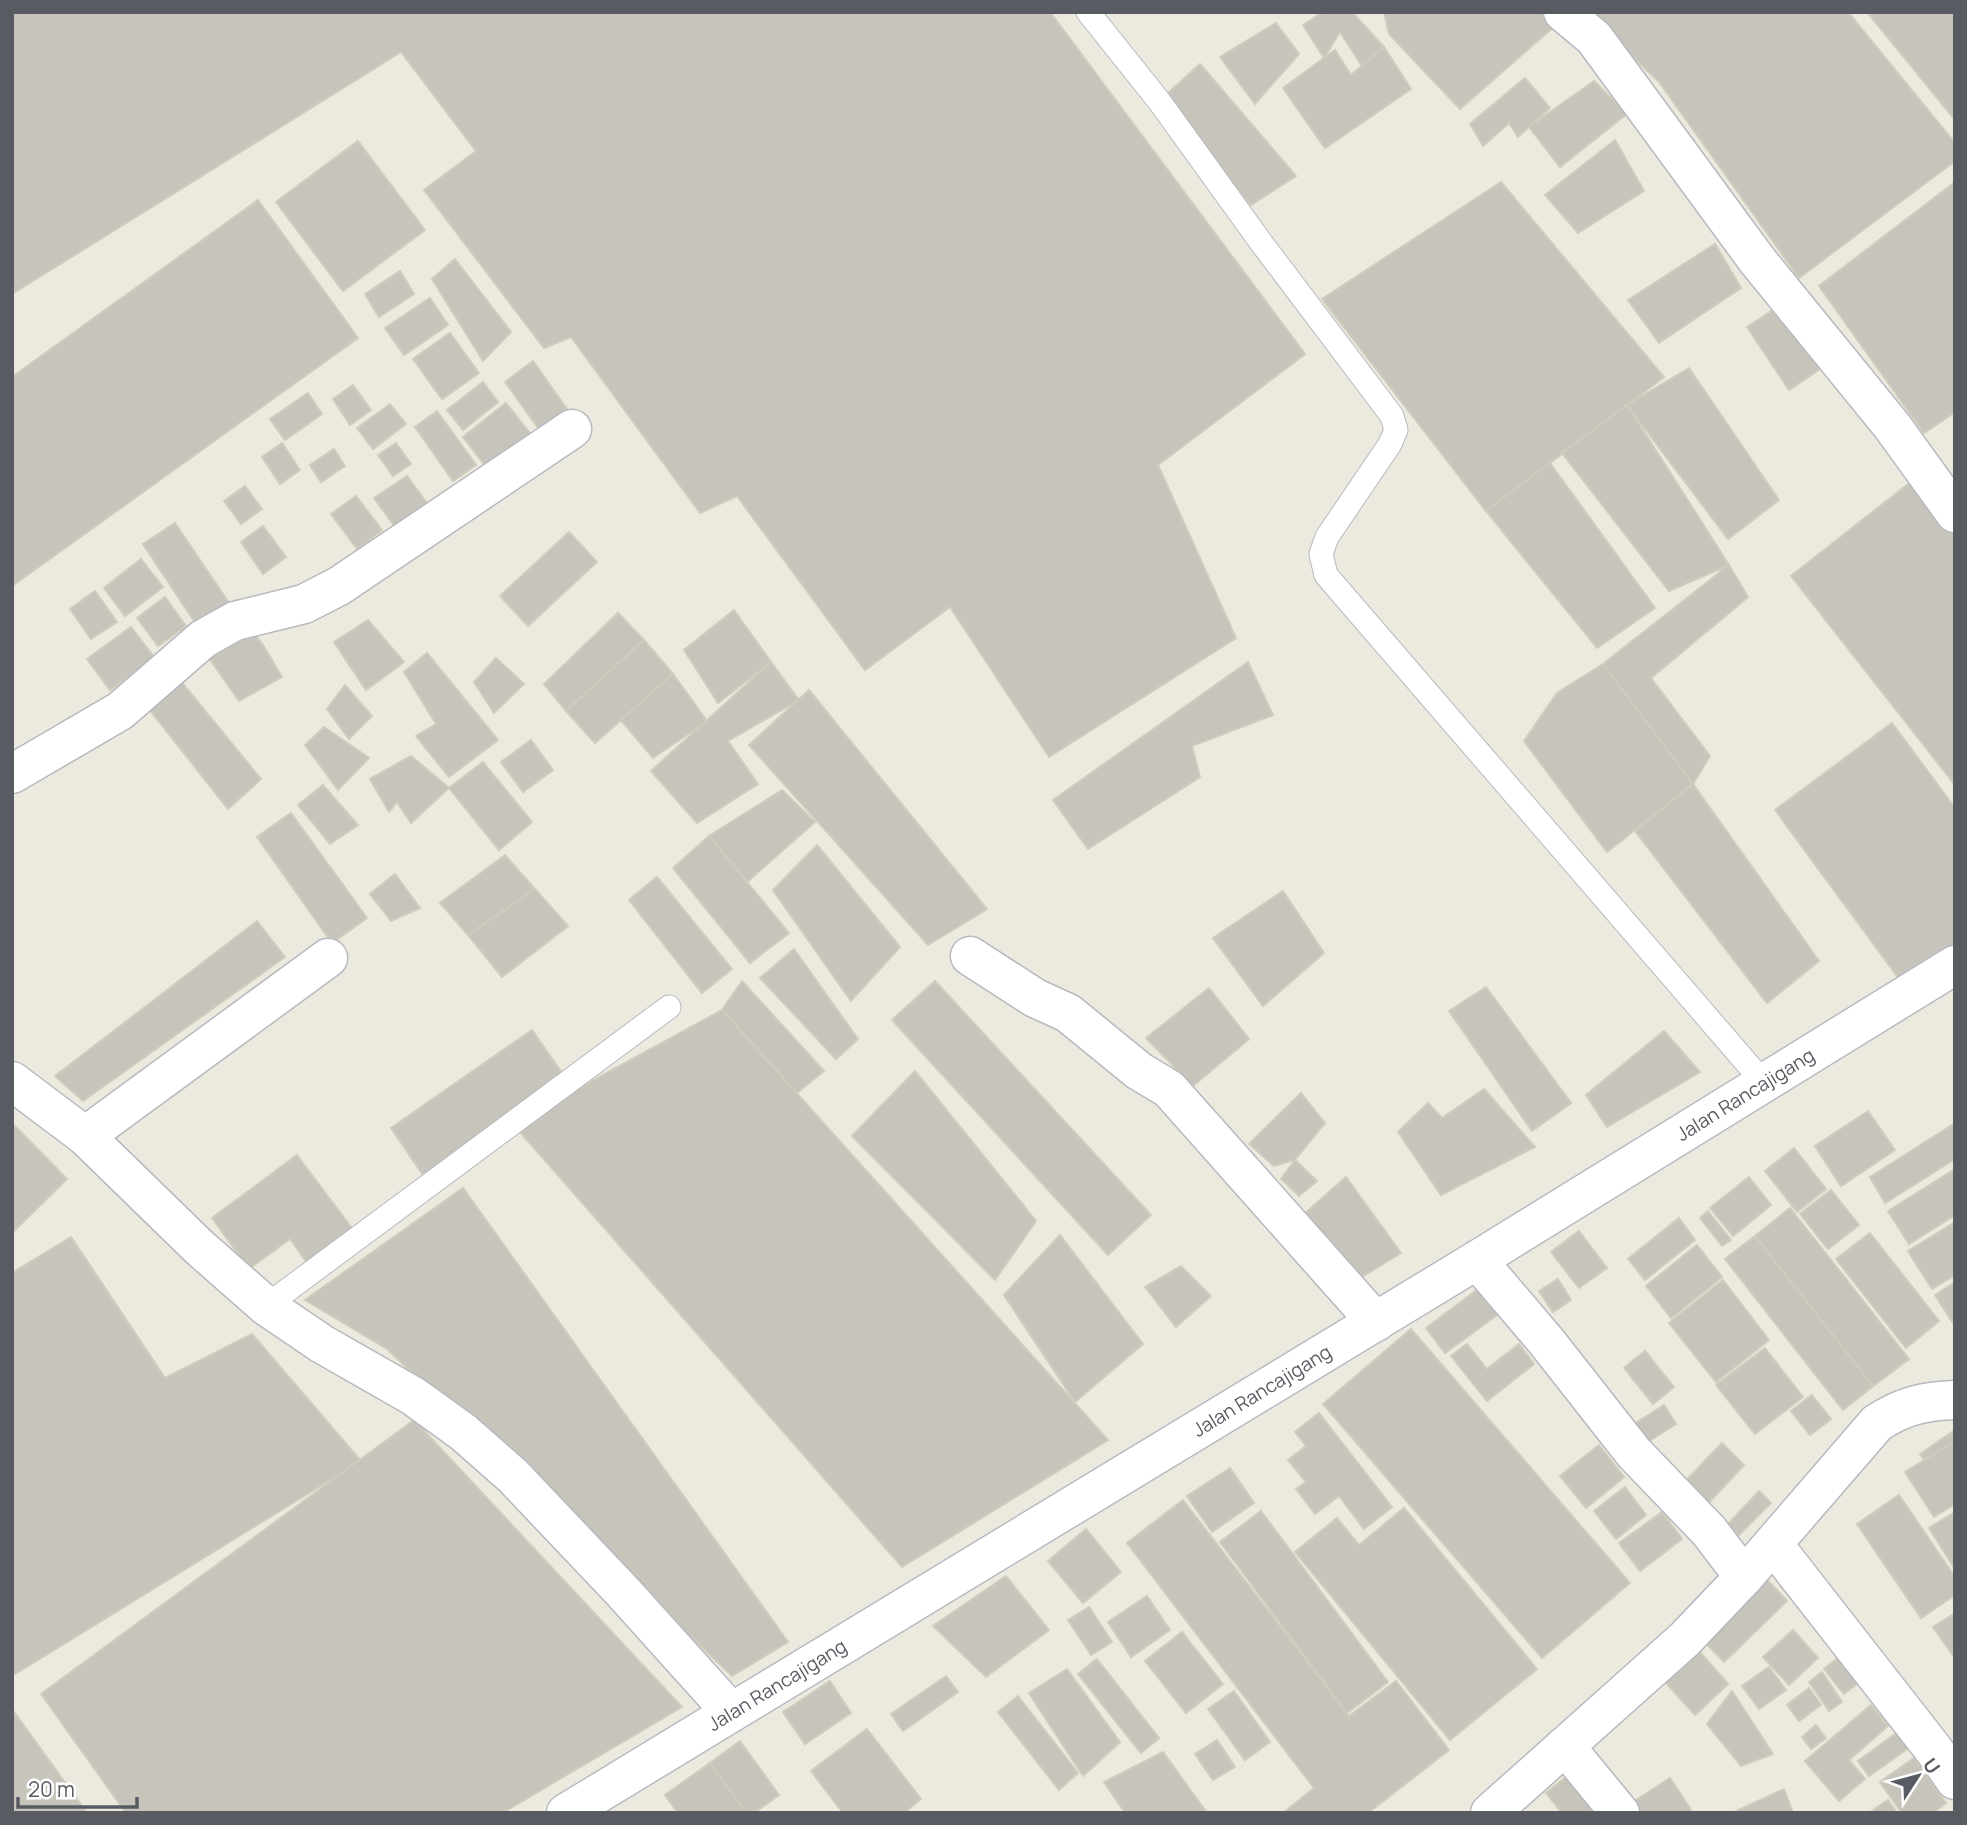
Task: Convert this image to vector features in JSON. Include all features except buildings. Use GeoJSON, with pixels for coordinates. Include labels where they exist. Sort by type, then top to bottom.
{"type":"FeatureCollection","features":[{"type":"Feature","properties":{"kind":"street"},"geometry":{"type":"LineString","coordinates":[[1563,12],[1594,38],[1757,260],[1892,426],[1955,513]]}},
{"type":"Feature","properties":{"kind":"street"},"geometry":{"type":"LineString","coordinates":[[12,774],[120,711],[203,639],[235,621],[304,604],[339,586],[572,429]]}},
{"type":"Feature","properties":{"kind":"street"},"geometry":{"type":"LineString","coordinates":[[970,956],[1035,998],[1069,1013],[1139,1071],[1169,1089],[1376,1322]]}},
{"type":"Feature","properties":{"kind":"street"},"geometry":{"type":"LineString","coordinates":[[85,1136],[328,958]]}},
{"type":"Feature","properties":{"kind":"street","name":"Jalan Rancajigang"},"geometry":{"type":"LineString","coordinates":[[566,1813],[1376,1322],[1955,965]]}},
{"type":"Feature","properties":{"kind":"street"},"geometry":{"type":"LineString","coordinates":[[12,1081],[85,1136],[181,1231],[266,1306],[322,1344],[413,1395],[463,1432],[522,1486],[623,1592],[730,1712]]}},
{"type":"Feature","properties":{"kind":"street"},"geometry":{"type":"LineString","coordinates":[[1477,1260],[1546,1340],[1634,1453],[1725,1552]]}},
{"type":"Feature","properties":{"kind":"street"},"geometry":{"type":"LineString","coordinates":[[1725,1552],[1773,1544],[1877,1423],[1897,1410],[1933,1401],[1955,1400]]}},
{"type":"Feature","properties":{"kind":"street"},"geometry":{"type":"LineString","coordinates":[[1773,1544],[1955,1780]]}},
{"type":"Feature","properties":{"kind":"street"},"geometry":{"type":"LineString","coordinates":[[1490,1813],[1685,1639],[1725,1552]]}},
{"type":"Feature","properties":{"kind":"street"},"geometry":{"type":"LineString","coordinates":[[1565,1746],[1620,1813]]}},
{"type":"Feature","properties":{"kind":"lane"},"geometry":{"type":"LineString","coordinates":[[1088,12],[1159,101],[1259,241],[1392,416],[1396,430],[1390,444],[1328,537],[1321,554],[1326,575],[1764,1083]]}},
{"type":"Feature","properties":{"kind":"lane"},"geometry":{"type":"LineString","coordinates":[[266,1306],[669,1007]]}}]}
